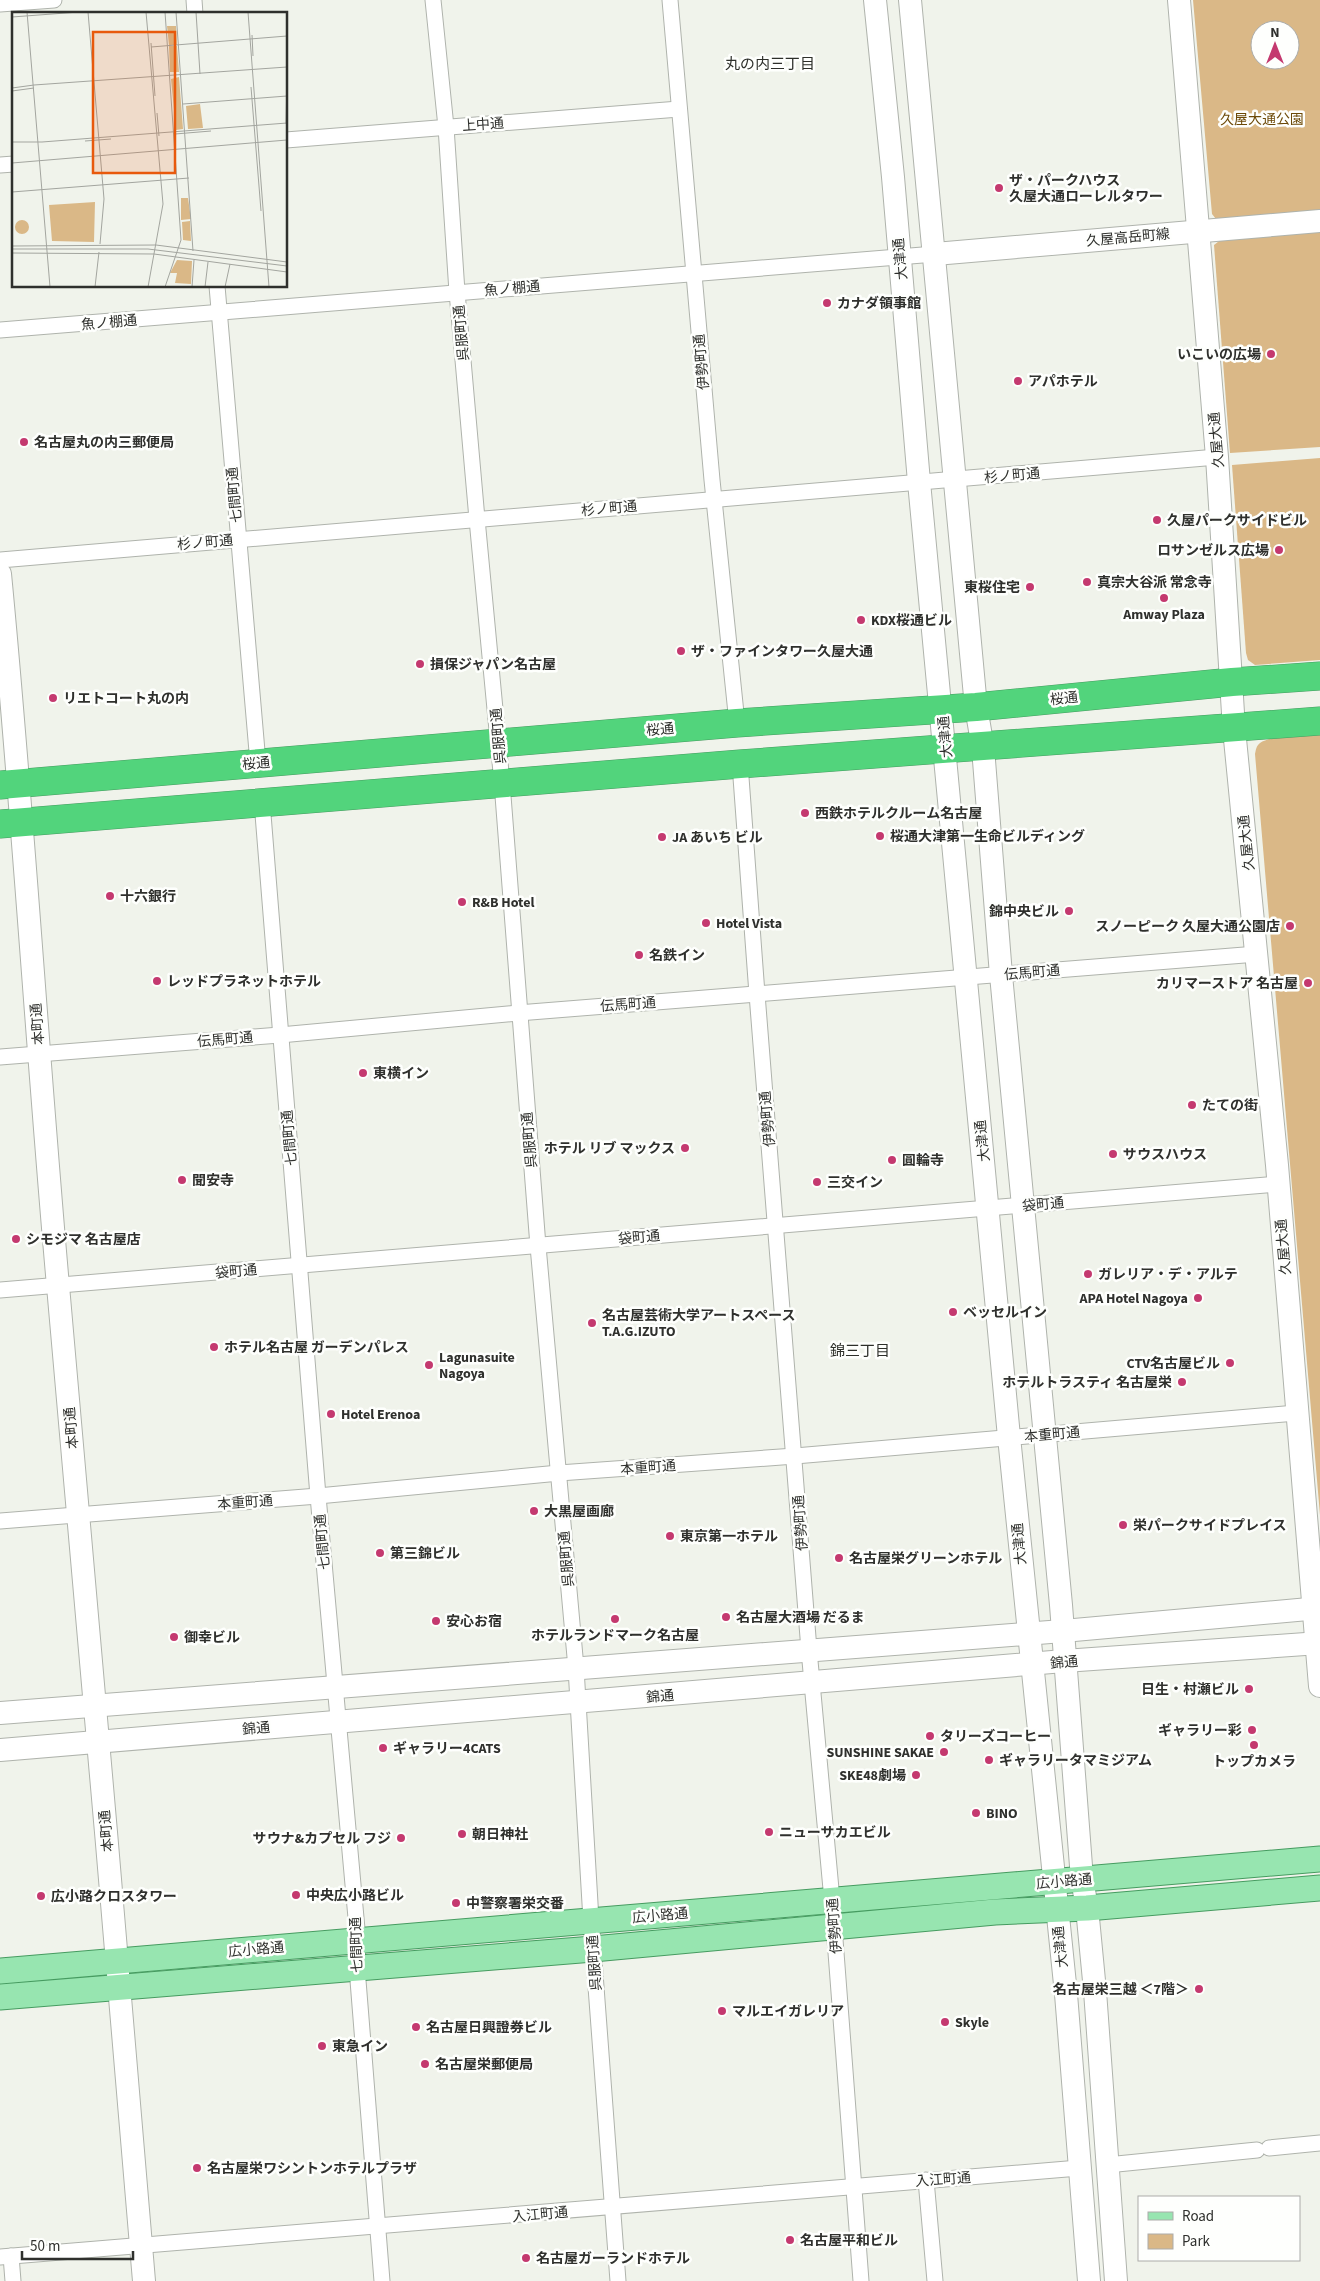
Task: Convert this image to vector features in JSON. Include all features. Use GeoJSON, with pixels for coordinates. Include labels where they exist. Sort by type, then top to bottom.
{"type":"FeatureCollection","features":[{"type":"Feature","properties":{"kind":"highway","name":"桜通"},"geometry":{"type":"LineString","coordinates":[[9,784],[736,723],[942,710],[1232,682],[1320,676]]}},
{"type":"Feature","properties":{"kind":"highway"},"geometry":{"type":"LineString","coordinates":[[11,823],[740,764],[983,748],[1320,722]]}},
{"type":"Feature","properties":{"kind":"main road","name":"広小路通"},"geometry":{"type":"LineString","coordinates":[[0,1971],[1320,1859]]}},
{"type":"Feature","properties":{"kind":"main road","name":"広小路通"},"geometry":{"type":"LineString","coordinates":[[0,1997],[593,1949],[834,1925],[1056,1908],[1087,1908],[1320,1888]]}},
{"type":"Feature","properties":{"kind":"street"},"geometry":{"type":"LineString","coordinates":[[0,4],[54,0]]}},
{"type":"Feature","properties":{"kind":"street","name":"呉服町通"},"geometry":{"type":"LineString","coordinates":[[433,0],[446,127],[457,292],[477,519],[499,743],[518,1013],[576,1668],[591,1920],[618,2281]]}},
{"type":"Feature","properties":{"kind":"street","name":"伊勢町通"},"geometry":{"type":"LineString","coordinates":[[670,0],[713,499],[736,723]]}},
{"type":"Feature","properties":{"kind":"street","name":"大津通"},"geometry":{"type":"LineString","coordinates":[[875,0],[1009,1438],[1066,1994],[1089,2281]]}},
{"type":"Feature","properties":{"kind":"street"},"geometry":{"type":"LineString","coordinates":[[910,0],[976,707],[983,748],[1001,975],[1063,1631],[1064,1662],[1082,1879],[1087,1908],[1116,2281]]}},
{"type":"Feature","properties":{"kind":"street","name":"久屋大通"},"geometry":{"type":"LineString","coordinates":[[1179,0],[1217,457],[1234,729],[1278,1184],[1296,1413],[1317,1608],[1320,1686]]}},
{"type":"Feature","properties":{"kind":"street","name":"上中通"},"geometry":{"type":"LineString","coordinates":[[288,140],[679,109]]}},
{"type":"Feature","properties":{"kind":"street","name":"久屋高岳町線"},"geometry":{"type":"LineString","coordinates":[[935,254],[1320,222]]}},
{"type":"Feature","properties":{"kind":"street","name":"魚ノ棚通"},"geometry":{"type":"LineString","coordinates":[[0,330],[935,254]]}},
{"type":"Feature","properties":{"kind":"street","name":"七間町通"},"geometry":{"type":"LineString","coordinates":[[216,288],[258,763]]}},
{"type":"Feature","properties":{"kind":"street","name":"杉ノ町通"},"geometry":{"type":"LineString","coordinates":[[0,560],[1217,457]]}},
{"type":"Feature","properties":{"kind":"street","name":"本町通"},"geometry":{"type":"LineString","coordinates":[[0,574],[11,823],[39,1054],[121,1988],[144,2281]]}},
{"type":"Feature","properties":{"kind":"street","name":"伊勢町通"},"geometry":{"type":"LineString","coordinates":[[740,764],[809,1650],[832,1900],[852,2186],[861,2281]]}},
{"type":"Feature","properties":{"kind":"street","name":"七間町通"},"geometry":{"type":"LineString","coordinates":[[262,802],[318,1496],[358,1940],[357,1968],[382,2281]]}},
{"type":"Feature","properties":{"kind":"street","name":"伝馬町通"},"geometry":{"type":"LineString","coordinates":[[0,1057],[280,1035],[518,1013],[1257,954]]}},
{"type":"Feature","properties":{"kind":"street","name":"袋町通"},"geometry":{"type":"LineString","coordinates":[[0,1290],[1278,1184]]}},
{"type":"Feature","properties":{"kind":"street","name":"本重町通"},"geometry":{"type":"LineString","coordinates":[[0,1520],[318,1496],[559,1473],[795,1456],[1296,1413]]}},
{"type":"Feature","properties":{"kind":"street"},"geometry":{"type":"LineString","coordinates":[[0,1713],[95,1704],[335,1688],[1028,1632],[1063,1631],[1317,1608]]}},
{"type":"Feature","properties":{"kind":"street","name":"錦通"},"geometry":{"type":"LineString","coordinates":[[0,1750],[1064,1662],[1318,1643]]}},
{"type":"Feature","properties":{"kind":"street"},"geometry":{"type":"LineString","coordinates":[[1106,2165],[1320,2143]]}},
{"type":"Feature","properties":{"kind":"street","name":"入江町通"},"geometry":{"type":"LineString","coordinates":[[5,2257],[1079,2168]]}},
{"type":"Feature","properties":{"kind":"street"},"geometry":{"type":"LineString","coordinates":[[926,2180],[935,2281]]}},
{"type":"Feature","properties":{"kind":"street"},"geometry":{"type":"LineString","coordinates":[[5,2257],[13,2281]]}},
{"type":"Feature","properties":{"kind":"green space","name":"久屋大通公園"},"geometry":{"type":"Polygon","coordinates":[[[1193,0],[1320,0],[1320,211],[1216,219],[1212,214],[1193,0]]]}},
{"type":"Feature","properties":{"kind":"green space","name":"いこいの広場"},"geometry":{"type":"Polygon","coordinates":[[[1320,230],[1320,447],[1230,453],[1214,245],[1223,238],[1320,230]]]}},
{"type":"Feature","properties":{"kind":"green space","name":"ロサンゼルス広場"},"geometry":{"type":"Polygon","coordinates":[[[1320,458],[1320,660],[1255,665],[1248,660],[1246,653],[1232,465],[1320,458]]]}},
{"type":"Feature","properties":{"kind":"green space"},"geometry":{"type":"Polygon","coordinates":[[[1320,735],[1320,1515],[1255,754],[1258,745],[1265,740],[1280,737],[1320,735]]]}},
{"type":"Feature","properties":{"kind":"place","name":"ザ・パークハウス 久屋大通ローレルタワー"},"geometry":{"type":"Point","coordinates":[999,188]}},
{"type":"Feature","properties":{"kind":"place","name":"カナダ領事館"},"geometry":{"type":"Point","coordinates":[827,303]}},
{"type":"Feature","properties":{"kind":"place","name":"いこいの広場"},"geometry":{"type":"Point","coordinates":[1271,354]}},
{"type":"Feature","properties":{"kind":"place","name":"アパホテル"},"geometry":{"type":"Point","coordinates":[1018,381]}},
{"type":"Feature","properties":{"kind":"place","name":"名古屋丸の内三郵便局"},"geometry":{"type":"Point","coordinates":[24,442]}},
{"type":"Feature","properties":{"kind":"place","name":"久屋パークサイドビル"},"geometry":{"type":"Point","coordinates":[1157,520]}},
{"type":"Feature","properties":{"kind":"place","name":"ロサンゼルス広場"},"geometry":{"type":"Point","coordinates":[1279,550]}},
{"type":"Feature","properties":{"kind":"place","name":"真宗大谷派 常念寺"},"geometry":{"type":"Point","coordinates":[1087,582]}},
{"type":"Feature","properties":{"kind":"place","name":"東桜住宅"},"geometry":{"type":"Point","coordinates":[1030,587]}},
{"type":"Feature","properties":{"kind":"place","name":"Amway Plaza"},"geometry":{"type":"Point","coordinates":[1164,598]}},
{"type":"Feature","properties":{"kind":"place","name":"KDX桜通ビル"},"geometry":{"type":"Point","coordinates":[861,620]}},
{"type":"Feature","properties":{"kind":"place","name":"ザ・ファインタワー久屋大通"},"geometry":{"type":"Point","coordinates":[681,651]}},
{"type":"Feature","properties":{"kind":"place","name":"損保ジャパン名古屋"},"geometry":{"type":"Point","coordinates":[420,664]}},
{"type":"Feature","properties":{"kind":"place","name":"リエトコート丸の内"},"geometry":{"type":"Point","coordinates":[53,698]}},
{"type":"Feature","properties":{"kind":"place","name":"西鉄ホテルクルーム名古屋"},"geometry":{"type":"Point","coordinates":[805,813]}},
{"type":"Feature","properties":{"kind":"place","name":"桜通大津第一生命ビルディング"},"geometry":{"type":"Point","coordinates":[880,836]}},
{"type":"Feature","properties":{"kind":"place","name":"JA あいち ビル"},"geometry":{"type":"Point","coordinates":[662,837]}},
{"type":"Feature","properties":{"kind":"place","name":"十六銀行"},"geometry":{"type":"Point","coordinates":[110,896]}},
{"type":"Feature","properties":{"kind":"place","name":"R&B Hotel"},"geometry":{"type":"Point","coordinates":[462,902]}},
{"type":"Feature","properties":{"kind":"place","name":"錦中央ビル"},"geometry":{"type":"Point","coordinates":[1069,911]}},
{"type":"Feature","properties":{"kind":"place","name":"Hotel Vista"},"geometry":{"type":"Point","coordinates":[706,923]}},
{"type":"Feature","properties":{"kind":"place","name":"スノーピーク 久屋大通公園店"},"geometry":{"type":"Point","coordinates":[1290,926]}},
{"type":"Feature","properties":{"kind":"place","name":"名鉄イン"},"geometry":{"type":"Point","coordinates":[639,955]}},
{"type":"Feature","properties":{"kind":"place","name":"レッドプラネットホテル"},"geometry":{"type":"Point","coordinates":[157,981]}},
{"type":"Feature","properties":{"kind":"place","name":"カリマーストア 名古屋"},"geometry":{"type":"Point","coordinates":[1308,983]}},
{"type":"Feature","properties":{"kind":"place","name":"東横イン"},"geometry":{"type":"Point","coordinates":[363,1073]}},
{"type":"Feature","properties":{"kind":"place","name":"たての街"},"geometry":{"type":"Point","coordinates":[1192,1105]}},
{"type":"Feature","properties":{"kind":"place","name":"ホテル リブ マックス"},"geometry":{"type":"Point","coordinates":[685,1148]}},
{"type":"Feature","properties":{"kind":"place","name":"サウスハウス"},"geometry":{"type":"Point","coordinates":[1113,1154]}},
{"type":"Feature","properties":{"kind":"place","name":"圓輪寺"},"geometry":{"type":"Point","coordinates":[892,1160]}},
{"type":"Feature","properties":{"kind":"place","name":"聞安寺"},"geometry":{"type":"Point","coordinates":[182,1180]}},
{"type":"Feature","properties":{"kind":"place","name":"三交イン"},"geometry":{"type":"Point","coordinates":[817,1182]}},
{"type":"Feature","properties":{"kind":"place","name":"シモジマ 名古屋店"},"geometry":{"type":"Point","coordinates":[16,1239]}},
{"type":"Feature","properties":{"kind":"place","name":"ガレリア・デ・アルテ"},"geometry":{"type":"Point","coordinates":[1088,1274]}},
{"type":"Feature","properties":{"kind":"place","name":"APA Hotel Nagoya"},"geometry":{"type":"Point","coordinates":[1198,1298]}},
{"type":"Feature","properties":{"kind":"place","name":"ベッセルイン"},"geometry":{"type":"Point","coordinates":[953,1312]}},
{"type":"Feature","properties":{"kind":"place","name":"名古屋芸術大学アートスペース T.A.G.IZUTO"},"geometry":{"type":"Point","coordinates":[592,1323]}},
{"type":"Feature","properties":{"kind":"place","name":"ホテル名古屋 ガーデンパレス"},"geometry":{"type":"Point","coordinates":[214,1347]}},
{"type":"Feature","properties":{"kind":"place","name":"CTV名古屋ビル"},"geometry":{"type":"Point","coordinates":[1230,1363]}},
{"type":"Feature","properties":{"kind":"place","name":"Lagunasuite Nagoya"},"geometry":{"type":"Point","coordinates":[429,1365]}},
{"type":"Feature","properties":{"kind":"place","name":"ホテルトラスティ 名古屋栄"},"geometry":{"type":"Point","coordinates":[1182,1382]}},
{"type":"Feature","properties":{"kind":"place","name":"Hotel Erenoa"},"geometry":{"type":"Point","coordinates":[331,1414]}},
{"type":"Feature","properties":{"kind":"place","name":"大黒屋画廊"},"geometry":{"type":"Point","coordinates":[534,1511]}},
{"type":"Feature","properties":{"kind":"place","name":"栄パークサイドプレイス"},"geometry":{"type":"Point","coordinates":[1123,1525]}},
{"type":"Feature","properties":{"kind":"place","name":"東京第一ホテル"},"geometry":{"type":"Point","coordinates":[670,1536]}},
{"type":"Feature","properties":{"kind":"place","name":"第三錦ビル"},"geometry":{"type":"Point","coordinates":[380,1553]}},
{"type":"Feature","properties":{"kind":"place","name":"名古屋栄グリーンホテル"},"geometry":{"type":"Point","coordinates":[839,1558]}},
{"type":"Feature","properties":{"kind":"place","name":"名古屋大酒場 だるま"},"geometry":{"type":"Point","coordinates":[726,1617]}},
{"type":"Feature","properties":{"kind":"place","name":"ホテルランドマーク名古屋"},"geometry":{"type":"Point","coordinates":[615,1619]}},
{"type":"Feature","properties":{"kind":"place","name":"安心お宿"},"geometry":{"type":"Point","coordinates":[436,1621]}},
{"type":"Feature","properties":{"kind":"place","name":"御幸ビル"},"geometry":{"type":"Point","coordinates":[174,1637]}},
{"type":"Feature","properties":{"kind":"place","name":"日生・村瀬ビル"},"geometry":{"type":"Point","coordinates":[1249,1689]}},
{"type":"Feature","properties":{"kind":"place","name":"ギャラリー彩"},"geometry":{"type":"Point","coordinates":[1252,1730]}},
{"type":"Feature","properties":{"kind":"place","name":"タリーズコーヒー"},"geometry":{"type":"Point","coordinates":[930,1736]}},
{"type":"Feature","properties":{"kind":"place","name":"トップカメラ"},"geometry":{"type":"Point","coordinates":[1254,1745]}},
{"type":"Feature","properties":{"kind":"place","name":"ギャラリー4CATS"},"geometry":{"type":"Point","coordinates":[383,1748]}},
{"type":"Feature","properties":{"kind":"place","name":"SUNSHINE SAKAE"},"geometry":{"type":"Point","coordinates":[944,1752]}},
{"type":"Feature","properties":{"kind":"place","name":"ギャラリータマミジアム"},"geometry":{"type":"Point","coordinates":[989,1760]}},
{"type":"Feature","properties":{"kind":"place","name":"SKE48劇場"},"geometry":{"type":"Point","coordinates":[916,1775]}},
{"type":"Feature","properties":{"kind":"place","name":"BINO"},"geometry":{"type":"Point","coordinates":[976,1813]}},
{"type":"Feature","properties":{"kind":"place","name":"ニューサカエビル"},"geometry":{"type":"Point","coordinates":[769,1832]}},
{"type":"Feature","properties":{"kind":"place","name":"朝日神社"},"geometry":{"type":"Point","coordinates":[462,1834]}},
{"type":"Feature","properties":{"kind":"place","name":"サウナ&カプセル フジ"},"geometry":{"type":"Point","coordinates":[401,1838]}},
{"type":"Feature","properties":{"kind":"place","name":"中央広小路ビル"},"geometry":{"type":"Point","coordinates":[296,1895]}},
{"type":"Feature","properties":{"kind":"place","name":"広小路クロスタワー"},"geometry":{"type":"Point","coordinates":[41,1896]}},
{"type":"Feature","properties":{"kind":"place","name":"中警察署栄交番"},"geometry":{"type":"Point","coordinates":[456,1903]}},
{"type":"Feature","properties":{"kind":"place","name":"名古屋栄三越 ＜7階＞"},"geometry":{"type":"Point","coordinates":[1199,1989]}},
{"type":"Feature","properties":{"kind":"place","name":"マルエイガレリア"},"geometry":{"type":"Point","coordinates":[722,2011]}},
{"type":"Feature","properties":{"kind":"place","name":"Skyle"},"geometry":{"type":"Point","coordinates":[945,2022]}},
{"type":"Feature","properties":{"kind":"place","name":"名古屋日興證券ビル"},"geometry":{"type":"Point","coordinates":[416,2027]}},
{"type":"Feature","properties":{"kind":"place","name":"東急イン"},"geometry":{"type":"Point","coordinates":[322,2046]}},
{"type":"Feature","properties":{"kind":"place","name":"名古屋栄郵便局"},"geometry":{"type":"Point","coordinates":[425,2064]}},
{"type":"Feature","properties":{"kind":"place","name":"名古屋栄ワシントンホテルプラザ"},"geometry":{"type":"Point","coordinates":[197,2168]}},
{"type":"Feature","properties":{"kind":"place","name":"名古屋平和ビル"},"geometry":{"type":"Point","coordinates":[790,2240]}},
{"type":"Feature","properties":{"kind":"place","name":"名古屋ガーランドホテル"},"geometry":{"type":"Point","coordinates":[526,2258]}},
{"type":"Feature","properties":{"kind":"district","name":"丸の内三丁目"},"geometry":{"type":"Point","coordinates":[770,64]}},
{"type":"Feature","properties":{"kind":"district","name":"錦三丁目"},"geometry":{"type":"Point","coordinates":[860,1351]}}]}
